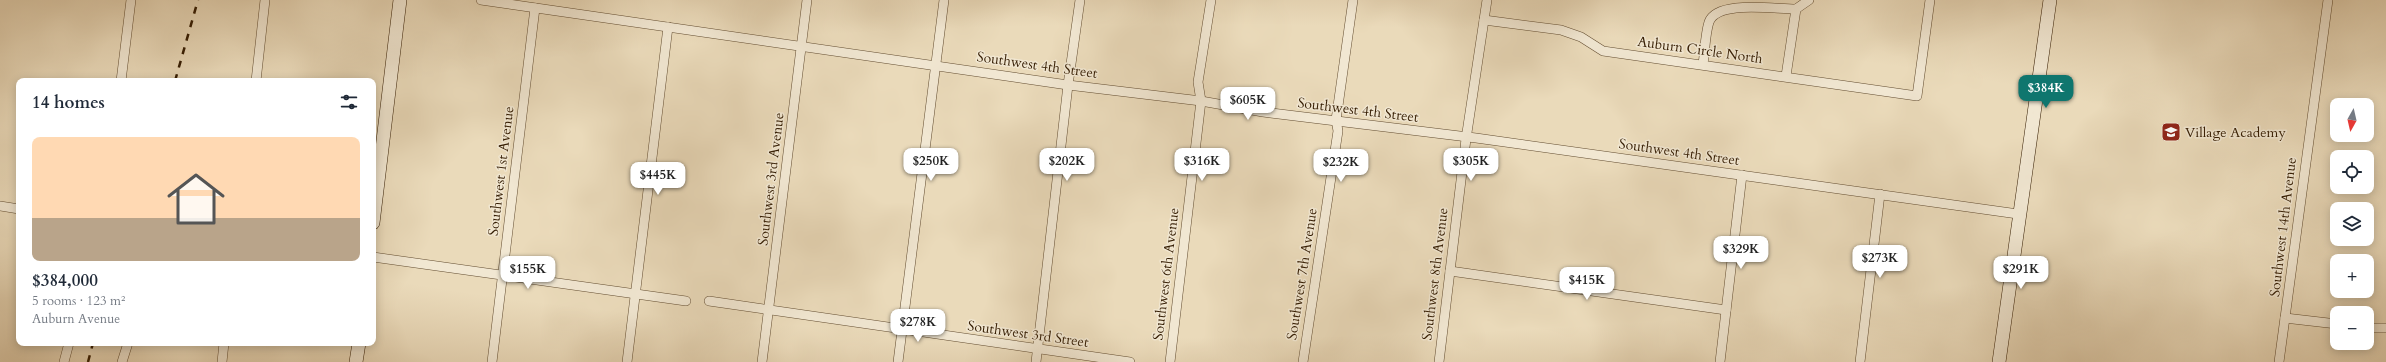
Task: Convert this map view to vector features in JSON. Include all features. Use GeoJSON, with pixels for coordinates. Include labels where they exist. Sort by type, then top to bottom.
{"type":"FeatureCollection","features":[{"type":"Feature","properties":{"kind":"street"},"geometry":{"type":"LineString","coordinates":[[121,78],[130,0]]}},
{"type":"Feature","properties":{"kind":"street"},"geometry":{"type":"LineString","coordinates":[[256,78],[265,0]]}},
{"type":"Feature","properties":{"kind":"street"},"geometry":{"type":"LineString","coordinates":[[376,198],[400,0]]}},
{"type":"Feature","properties":{"kind":"street","name":"Southwest 4th Street"},"geometry":{"type":"LineString","coordinates":[[481,0],[934,64],[1068,85],[1201,101],[1262,112],[1336,120],[1466,139],[1476,138],[2018,214]]}},
{"type":"Feature","properties":{"kind":"street","name":"Southwest 3rd Avenue"},"geometry":{"type":"LineString","coordinates":[[762,362],[807,0]]}},
{"type":"Feature","properties":{"kind":"street"},"geometry":{"type":"LineString","coordinates":[[898,362],[934,64],[944,0]]}},
{"type":"Feature","properties":{"kind":"street"},"geometry":{"type":"LineString","coordinates":[[1036,362],[1068,85],[1080,0]]}},
{"type":"Feature","properties":{"kind":"street","name":"Southwest 6th Avenue"},"geometry":{"type":"LineString","coordinates":[[1170,362],[1201,101],[1198,82],[1211,0]]}},
{"type":"Feature","properties":{"kind":"street","name":"Southwest 7th Avenue"},"geometry":{"type":"LineString","coordinates":[[1303,362],[1338,131],[1336,120],[1353,0]]}},
{"type":"Feature","properties":{"kind":"street","name":"Southwest 8th Avenue"},"geometry":{"type":"LineString","coordinates":[[1439,362],[1466,139],[1488,0]]}},
{"type":"Feature","properties":{"kind":"street"},"geometry":{"type":"LineString","coordinates":[[1703,64],[1709,21],[1721,6],[1734,3],[1796,9],[1809,0]]}},
{"type":"Feature","properties":{"kind":"street","name":"Auburn Circle North"},"geometry":{"type":"LineString","coordinates":[[1484,20],[1561,30],[1581,37],[1603,51],[1703,64],[1917,96],[1930,0]]}},
{"type":"Feature","properties":{"kind":"street"},"geometry":{"type":"LineString","coordinates":[[1999,362],[2018,214],[2050,0]]}},
{"type":"Feature","properties":{"kind":"street","name":"Southwest 14th Avenue"},"geometry":{"type":"LineString","coordinates":[[2280,362],[2328,0]]}},
{"type":"Feature","properties":{"kind":"street","name":"Southwest 1st Avenue"},"geometry":{"type":"LineString","coordinates":[[492,362],[535,8]]}},
{"type":"Feature","properties":{"kind":"street"},"geometry":{"type":"LineString","coordinates":[[1786,76],[1796,9]]}},
{"type":"Feature","properties":{"kind":"street"},"geometry":{"type":"LineString","coordinates":[[627,362],[668,27]]}},
{"type":"Feature","properties":{"kind":"street"},"geometry":{"type":"LineString","coordinates":[[1720,362],[1742,175]]}},
{"type":"Feature","properties":{"kind":"street"},"geometry":{"type":"LineString","coordinates":[[1860,362],[1880,194]]}},
{"type":"Feature","properties":{"kind":"street"},"geometry":{"type":"LineString","coordinates":[[0,206],[16,209]]}},
{"type":"Feature","properties":{"kind":"street"},"geometry":{"type":"LineString","coordinates":[[376,257],[686,301]]}},
{"type":"Feature","properties":{"kind":"street"},"geometry":{"type":"LineString","coordinates":[[1450,271],[1726,310]]}},
{"type":"Feature","properties":{"kind":"street","name":"Southwest 3rd Street"},"geometry":{"type":"LineString","coordinates":[[709,301],[902,331],[1130,362]]}},
{"type":"Feature","properties":{"kind":"street"},"geometry":{"type":"LineString","coordinates":[[2285,318],[2330,323]]}},
{"type":"Feature","properties":{"kind":"street"},"geometry":{"type":"LineString","coordinates":[[2374,328],[2386,328]]}},
{"type":"Feature","properties":{"kind":"street"},"geometry":{"type":"LineString","coordinates":[[64,362],[68,346]]}},
{"type":"Feature","properties":{"kind":"street"},"geometry":{"type":"LineString","coordinates":[[122,362],[127,346]]}},
{"type":"Feature","properties":{"kind":"street"},"geometry":{"type":"LineString","coordinates":[[222,362],[224,346]]}},
{"type":"Feature","properties":{"kind":"street"},"geometry":{"type":"LineString","coordinates":[[356,362],[358,346]]}},
{"type":"Feature","properties":{"kind":"railway"},"geometry":{"type":"LineString","coordinates":[[176,78],[198,0]]}},
{"type":"Feature","properties":{"kind":"railway"},"geometry":{"type":"LineString","coordinates":[[88,362],[92,346]]}},
{"type":"Feature","properties":{"kind":"place","name":"Village Academy"},"geometry":{"type":"Point","coordinates":[2171,132]}}]}
